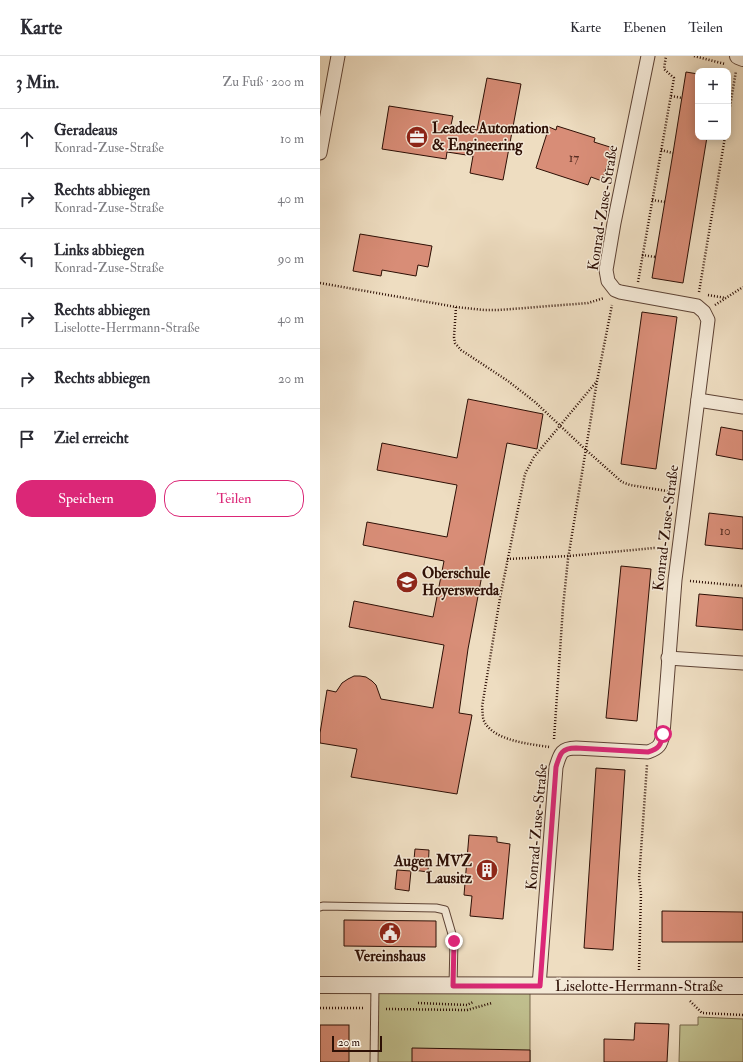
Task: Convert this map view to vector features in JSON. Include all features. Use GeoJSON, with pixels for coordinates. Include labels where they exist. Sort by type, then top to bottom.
{"type":"FeatureCollection","features":[{"type":"Feature","properties":{"kind":"street"},"geometry":{"type":"LineString","coordinates":[[320,153],[338,56]]}},
{"type":"Feature","properties":{"kind":"street","name":"Konrad-Zuse-Straße"},"geometry":{"type":"LineString","coordinates":[[540,986],[556,767],[561,754],[559,749],[576,748],[648,752],[655,750],[660,745],[662,740],[674,580],[708,320],[700,304],[615,292],[608,281],[606,270],[614,223],[648,56]]}},
{"type":"Feature","properties":{"kind":"street"},"geometry":{"type":"LineString","coordinates":[[698,400],[743,407]]}},
{"type":"Feature","properties":{"kind":"street"},"geometry":{"type":"LineString","coordinates":[[668,658],[743,663]]}},
{"type":"Feature","properties":{"kind":"street","name":"Liselotte-Herrmann-Straße"},"geometry":{"type":"LineString","coordinates":[[320,985],[743,986]]}},
{"type":"Feature","properties":{"kind":"lane"},"geometry":{"type":"LineString","coordinates":[[320,907],[436,908],[445,910],[454,941],[453,986]]}},
{"type":"Feature","properties":{"kind":"lane"},"geometry":{"type":"LineString","coordinates":[[374,1062],[375,985]]}},
{"type":"Feature","properties":{"kind":"path"},"geometry":{"type":"LineString","coordinates":[[645,285],[637,283],[674,78],[664,69],[666,56]]}},
{"type":"Feature","properties":{"kind":"path"},"geometry":{"type":"LineString","coordinates":[[694,56],[739,59],[731,104]]}},
{"type":"Feature","properties":{"kind":"path"},"geometry":{"type":"LineString","coordinates":[[671,96],[682,98]]}},
{"type":"Feature","properties":{"kind":"path"},"geometry":{"type":"LineString","coordinates":[[700,304],[725,140]]}},
{"type":"Feature","properties":{"kind":"path"},"geometry":{"type":"LineString","coordinates":[[661,150],[673,153]]}},
{"type":"Feature","properties":{"kind":"path"},"geometry":{"type":"LineString","coordinates":[[652,200],[665,202]]}},
{"type":"Feature","properties":{"kind":"path"},"geometry":{"type":"LineString","coordinates":[[642,255],[655,256]]}},
{"type":"Feature","properties":{"kind":"path"},"geometry":{"type":"LineString","coordinates":[[320,283],[456,307],[484,310],[588,303],[601,300],[615,292]]}},
{"type":"Feature","properties":{"kind":"path"},"geometry":{"type":"LineString","coordinates":[[700,304],[726,298],[743,287]]}},
{"type":"Feature","properties":{"kind":"path"},"geometry":{"type":"LineString","coordinates":[[597,381],[534,457],[525,474],[507,559],[482,707],[483,718],[491,730],[508,739],[559,749],[563,607],[569,556],[597,381],[615,292]]}},
{"type":"Feature","properties":{"kind":"path"},"geometry":{"type":"LineString","coordinates":[[700,304],[726,298]]}},
{"type":"Feature","properties":{"kind":"path"},"geometry":{"type":"LineString","coordinates":[[456,307],[455,344],[461,350],[508,381],[535,402],[622,482],[630,485],[686,494]]}},
{"type":"Feature","properties":{"kind":"path"},"geometry":{"type":"LineString","coordinates":[[507,559],[569,556],[654,548],[678,550]]}},
{"type":"Feature","properties":{"kind":"path"},"geometry":{"type":"LineString","coordinates":[[674,580],[743,586]]}},
{"type":"Feature","properties":{"kind":"path"},"geometry":{"type":"LineString","coordinates":[[638,986],[641,893],[639,879],[648,752]]}},
{"type":"Feature","properties":{"kind":"path"},"geometry":{"type":"LineString","coordinates":[[689,1000],[702,1013],[743,1016]]}},
{"type":"Feature","properties":{"kind":"path"},"geometry":{"type":"LineString","coordinates":[[320,1008],[467,1010],[496,1002]]}},
{"type":"Feature","properties":{"kind":"shaded area"},"geometry":{"type":"Polygon","coordinates":[[[375,985],[530,986],[530,1062],[374,1062],[375,985]]]}},
{"type":"Feature","properties":{"kind":"shaded area"},"geometry":{"type":"Polygon","coordinates":[[[698,1017],[743,1019],[743,1062],[679,1062],[680,1025],[698,1025],[698,1017]]]}},
{"type":"Feature","properties":{"kind":"building"},"geometry":{"type":"Polygon","coordinates":[[[686,72],[695,74],[695,140],[707,140],[683,283],[652,278],[686,72]]]}},
{"type":"Feature","properties":{"kind":"building"},"geometry":{"type":"Polygon","coordinates":[[[487,78],[521,84],[503,180],[470,173],[473,156],[447,152],[446,159],[382,149],[389,106],[453,116],[451,125],[477,130],[487,78]]]}},
{"type":"Feature","properties":{"kind":"building"},"geometry":{"type":"Polygon","coordinates":[[[557,126],[595,138],[594,142],[613,148],[602,181],[591,177],[588,185],[536,168],[549,127],[556,130],[557,126]]]}},
{"type":"Feature","properties":{"kind":"building"},"geometry":{"type":"Polygon","coordinates":[[[360,234],[432,246],[428,267],[418,265],[416,276],[382,270],[381,276],[353,271],[360,234]]]}},
{"type":"Feature","properties":{"kind":"building"},"geometry":{"type":"Polygon","coordinates":[[[642,312],[677,317],[656,469],[621,464],[642,312]]]}},
{"type":"Feature","properties":{"kind":"building"},"geometry":{"type":"Polygon","coordinates":[[[468,399],[543,414],[537,449],[507,443],[468,649],[459,713],[472,715],[457,794],[351,777],[357,749],[320,743],[320,733],[327,690],[336,692],[342,683],[354,676],[366,677],[376,685],[381,699],[433,708],[444,645],[349,627],[354,601],[433,617],[444,561],[363,545],[367,522],[447,537],[457,485],[377,470],[382,443],[457,458],[468,399]]]}},
{"type":"Feature","properties":{"kind":"building"},"geometry":{"type":"Polygon","coordinates":[[[721,427],[743,431],[743,460],[716,455],[721,427]]]}},
{"type":"Feature","properties":{"kind":"building"},"geometry":{"type":"Polygon","coordinates":[[[709,513],[743,517],[743,549],[705,545],[709,513]]]}},
{"type":"Feature","properties":{"kind":"building"},"geometry":{"type":"Polygon","coordinates":[[[621,566],[651,569],[637,721],[606,718],[621,566]]]}},
{"type":"Feature","properties":{"kind":"building"},"geometry":{"type":"Polygon","coordinates":[[[699,594],[743,598],[743,630],[696,626],[699,594]]]}},
{"type":"Feature","properties":{"kind":"building"},"geometry":{"type":"Polygon","coordinates":[[[596,768],[625,770],[613,950],[584,948],[596,768]]]}},
{"type":"Feature","properties":{"kind":"building","name":"Augen MVZ Lausitz"},"geometry":{"type":"Polygon","coordinates":[[[469,835],[497,837],[497,842],[510,844],[503,919],[470,916],[472,896],[464,895],[469,835]]]}},
{"type":"Feature","properties":{"kind":"building"},"geometry":{"type":"Polygon","coordinates":[[[415,849],[429,850],[428,872],[413,870],[415,849]]]}},
{"type":"Feature","properties":{"kind":"building"},"geometry":{"type":"Polygon","coordinates":[[[397,870],[411,871],[409,891],[395,889],[397,870]]]}},
{"type":"Feature","properties":{"kind":"building"},"geometry":{"type":"Polygon","coordinates":[[[662,911],[743,912],[743,942],[662,942],[662,911]]]}},
{"type":"Feature","properties":{"kind":"building","name":"Vereinshaus"},"geometry":{"type":"Polygon","coordinates":[[[344,920],[436,921],[436,947],[344,946],[344,920]]]}},
{"type":"Feature","properties":{"kind":"building"},"geometry":{"type":"Polygon","coordinates":[[[635,1023],[669,1024],[667,1062],[604,1062],[604,1039],[634,1040],[635,1023]]]}},
{"type":"Feature","properties":{"kind":"building"},"geometry":{"type":"Polygon","coordinates":[[[320,1025],[349,1025],[349,1062],[320,1062],[320,1025]]]}},
{"type":"Feature","properties":{"kind":"building"},"geometry":{"type":"Polygon","coordinates":[[[412,1048],[530,1050],[530,1062],[412,1062],[412,1048]]]}},
{"type":"Feature","properties":{"kind":"place","name":"Leadec Automation & Engineering"},"geometry":{"type":"Point","coordinates":[417,137]}},
{"type":"Feature","properties":{"kind":"place","name":"Oberschule Hoyerswerda"},"geometry":{"type":"Point","coordinates":[407,582]}},
{"type":"Feature","properties":{"kind":"place","name":"Augen MVZ Lausitz"},"geometry":{"type":"Point","coordinates":[487,870]}},
{"type":"Feature","properties":{"kind":"place","name":"Vereinshaus"},"geometry":{"type":"Point","coordinates":[390,933]}},
{"type":"Feature","properties":{"kind":"route"},"geometry":{"type":"LineString","coordinates":[[454,941],[453,986],[540,986],[556,767],[559,758],[565,750],[569,748],[648,752],[655,750],[660,745],[663,734]]}}]}
